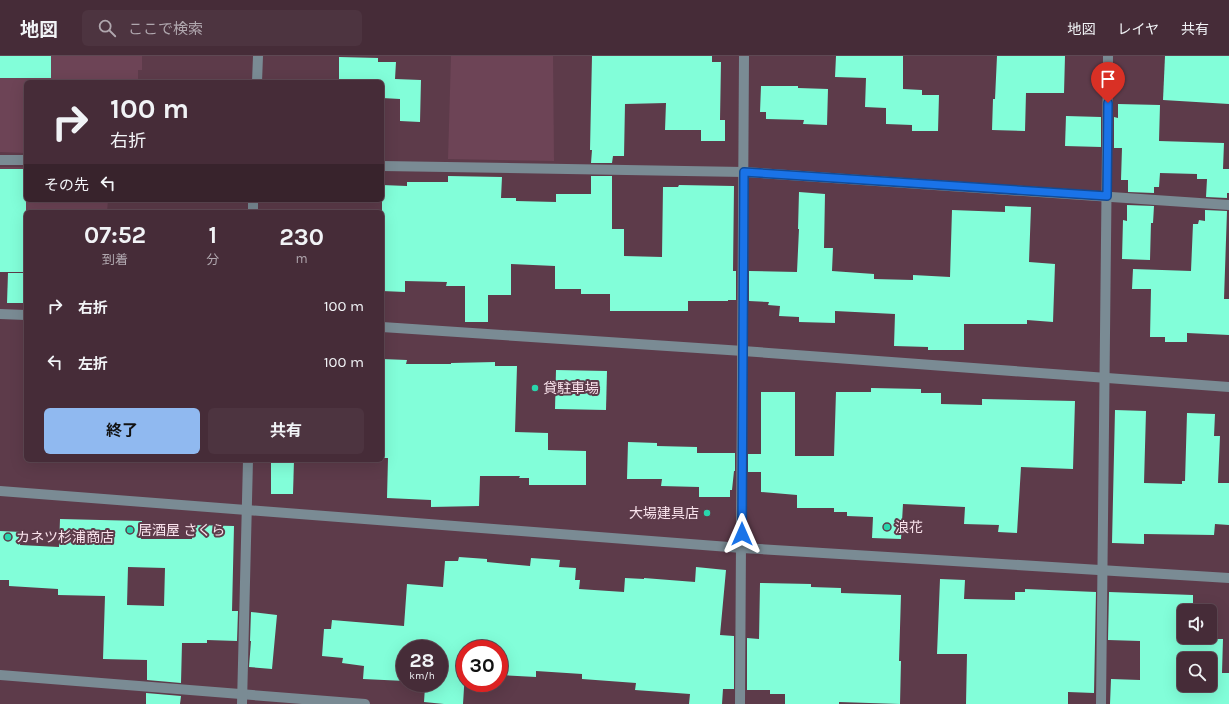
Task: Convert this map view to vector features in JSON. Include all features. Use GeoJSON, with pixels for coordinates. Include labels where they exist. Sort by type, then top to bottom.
{"type":"FeatureCollection","features":[{"type":"Feature","properties":{"kind":"street"},"geometry":{"type":"LineString","coordinates":[[257,80],[258,56]]}},
{"type":"Feature","properties":{"kind":"street"},"geometry":{"type":"LineString","coordinates":[[740,704],[744,56]]}},
{"type":"Feature","properties":{"kind":"street"},"geometry":{"type":"LineString","coordinates":[[1101,704],[1108,56]]}},
{"type":"Feature","properties":{"kind":"street"},"geometry":{"type":"LineString","coordinates":[[0,160],[24,160]]}},
{"type":"Feature","properties":{"kind":"street"},"geometry":{"type":"LineString","coordinates":[[384,166],[744,172],[1229,205]]}},
{"type":"Feature","properties":{"kind":"street"},"geometry":{"type":"LineString","coordinates":[[0,314],[24,315]]}},
{"type":"Feature","properties":{"kind":"street"},"geometry":{"type":"LineString","coordinates":[[384,327],[743,351],[1229,387]]}},
{"type":"Feature","properties":{"kind":"street"},"geometry":{"type":"LineString","coordinates":[[243,699],[248,462]]}},
{"type":"Feature","properties":{"kind":"street"},"geometry":{"type":"LineString","coordinates":[[0,491],[742,548],[1229,578]]}},
{"type":"Feature","properties":{"kind":"street"},"geometry":{"type":"LineString","coordinates":[[0,675],[243,699],[365,704]]}},
{"type":"Feature","properties":{"kind":"shaded area"},"geometry":{"type":"Polygon","coordinates":[[[0,56],[142,56],[142,70],[138,70],[138,80],[24,80],[24,153],[0,152],[0,56]]]}},
{"type":"Feature","properties":{"kind":"shaded area"},"geometry":{"type":"Polygon","coordinates":[[[451,56],[553,56],[554,161],[448,159],[451,56]]]}},
{"type":"Feature","properties":{"kind":"shaded area"},"geometry":{"type":"Polygon","coordinates":[[[0,167],[24,167],[24,202],[108,202],[107,210],[24,210],[24,233],[0,233],[0,167]]]}},
{"type":"Feature","properties":{"kind":"building"},"geometry":{"type":"Polygon","coordinates":[[[0,56],[51,56],[51,78],[0,78],[0,56]]]}},
{"type":"Feature","properties":{"kind":"building"},"geometry":{"type":"Polygon","coordinates":[[[592,56],[712,56],[712,62],[721,62],[720,120],[725,120],[725,141],[701,141],[701,130],[665,130],[666,103],[625,104],[624,156],[613,156],[612,163],[591,163],[592,56]]]}},
{"type":"Feature","properties":{"kind":"building"},"geometry":{"type":"Polygon","coordinates":[[[836,56],[903,56],[903,89],[922,90],[922,95],[939,95],[938,131],[912,131],[912,125],[886,124],[886,108],[865,107],[866,78],[835,77],[836,56]]]}},
{"type":"Feature","properties":{"kind":"building"},"geometry":{"type":"Polygon","coordinates":[[[997,56],[1065,56],[1064,93],[1026,93],[1025,131],[992,130],[997,56]]]}},
{"type":"Feature","properties":{"kind":"building"},"geometry":{"type":"Polygon","coordinates":[[[1165,56],[1229,56],[1229,104],[1163,100],[1165,56]]]}},
{"type":"Feature","properties":{"kind":"building"},"geometry":{"type":"Polygon","coordinates":[[[339,57],[378,58],[378,62],[396,62],[395,79],[421,80],[420,122],[400,121],[400,99],[384,98],[384,80],[339,80],[339,57]]]}},
{"type":"Feature","properties":{"kind":"building"},"geometry":{"type":"Polygon","coordinates":[[[761,86],[798,86],[798,88],[828,89],[827,125],[803,124],[804,120],[766,119],[766,112],[760,112],[761,86]]]}},
{"type":"Feature","properties":{"kind":"building"},"geometry":{"type":"Polygon","coordinates":[[[1118,104],[1160,105],[1159,141],[1224,143],[1223,169],[1229,169],[1229,193],[1227,193],[1227,198],[1206,197],[1207,179],[1197,179],[1197,174],[1160,173],[1159,187],[1154,187],[1154,193],[1128,192],[1128,180],[1121,180],[1122,148],[1114,148],[1114,117],[1118,118],[1118,104]]]}},
{"type":"Feature","properties":{"kind":"building"},"geometry":{"type":"Polygon","coordinates":[[[1066,116],[1101,117],[1101,147],[1065,146],[1066,116]]]}},
{"type":"Feature","properties":{"kind":"building"},"geometry":{"type":"Polygon","coordinates":[[[0,169],[24,169],[24,202],[26,202],[26,210],[24,210],[24,272],[0,272],[0,169]]]}},
{"type":"Feature","properties":{"kind":"building"},"geometry":{"type":"Polygon","coordinates":[[[448,176],[502,177],[501,198],[516,198],[516,201],[556,202],[556,194],[591,194],[591,176],[612,176],[612,229],[624,229],[624,256],[662,257],[663,187],[678,187],[679,185],[734,186],[733,271],[736,271],[736,300],[688,301],[688,311],[610,311],[610,294],[581,294],[581,289],[555,289],[555,266],[511,264],[511,295],[488,295],[488,322],[465,322],[465,286],[446,286],[447,282],[405,281],[405,292],[384,291],[384,210],[382,210],[382,202],[384,202],[384,185],[407,186],[407,182],[448,182],[448,176]]]}},
{"type":"Feature","properties":{"kind":"building"},"geometry":{"type":"Polygon","coordinates":[[[799,192],[825,194],[824,248],[833,248],[832,271],[874,274],[874,279],[913,280],[913,275],[950,277],[952,210],[1005,212],[1005,206],[1031,207],[1029,262],[1055,264],[1053,322],[1027,320],[1027,324],[964,324],[964,350],[928,350],[928,347],[894,346],[895,314],[835,311],[835,323],[799,322],[799,317],[779,316],[780,306],[768,305],[769,302],[749,301],[749,271],[797,272],[799,192]]]}},
{"type":"Feature","properties":{"kind":"building"},"geometry":{"type":"Polygon","coordinates":[[[1127,205],[1154,206],[1153,223],[1151,223],[1150,260],[1122,259],[1123,220],[1127,221],[1127,205]]]}},
{"type":"Feature","properties":{"kind":"building"},"geometry":{"type":"Polygon","coordinates":[[[1205,210],[1227,211],[1224,299],[1229,299],[1229,335],[1187,333],[1187,342],[1165,342],[1165,337],[1150,337],[1151,289],[1132,289],[1133,269],[1191,271],[1193,224],[1198,224],[1199,220],[1205,221],[1205,210]]]}},
{"type":"Feature","properties":{"kind":"building"},"geometry":{"type":"Polygon","coordinates":[[[8,273],[24,273],[24,303],[7,303],[8,273]]]}},
{"type":"Feature","properties":{"kind":"building"},"geometry":{"type":"Polygon","coordinates":[[[384,359],[407,360],[406,364],[495,362],[495,366],[517,366],[515,432],[548,433],[548,450],[586,451],[586,485],[529,485],[529,478],[519,478],[520,476],[480,476],[479,506],[431,507],[431,500],[387,498],[388,458],[384,458],[384,359]]]}},
{"type":"Feature","properties":{"kind":"building"},"geometry":{"type":"Polygon","coordinates":[[[556,370],[607,371],[606,410],[555,409],[556,370]]]}},
{"type":"Feature","properties":{"kind":"building"},"geometry":{"type":"Polygon","coordinates":[[[871,388],[921,389],[921,393],[941,393],[941,404],[982,405],[982,399],[1075,401],[1073,469],[1021,467],[1017,533],[998,532],[999,525],[964,524],[965,507],[903,504],[901,539],[872,538],[873,517],[847,516],[847,512],[834,512],[834,508],[797,508],[797,495],[761,492],[761,472],[748,472],[748,454],[761,454],[761,392],[795,392],[795,456],[834,456],[836,392],[871,392],[871,388]]]}},
{"type":"Feature","properties":{"kind":"building"},"geometry":{"type":"Polygon","coordinates":[[[1115,410],[1146,411],[1144,483],[1182,484],[1182,481],[1185,481],[1187,413],[1215,414],[1214,436],[1220,436],[1218,483],[1229,483],[1229,525],[1215,524],[1214,535],[1144,534],[1144,544],[1112,543],[1115,410]]]}},
{"type":"Feature","properties":{"kind":"building"},"geometry":{"type":"Polygon","coordinates":[[[628,442],[657,443],[657,446],[697,447],[697,453],[735,453],[735,471],[732,490],[730,490],[730,497],[699,497],[699,487],[661,486],[662,479],[627,479],[628,442]]]}},
{"type":"Feature","properties":{"kind":"building"},"geometry":{"type":"Polygon","coordinates":[[[271,462],[294,462],[293,494],[271,494],[271,462]]]}},
{"type":"Feature","properties":{"kind":"building"},"geometry":{"type":"Polygon","coordinates":[[[60,519],[142,521],[141,539],[192,539],[192,525],[234,526],[232,611],[238,611],[237,641],[207,640],[207,643],[182,643],[181,683],[147,680],[147,660],[103,659],[105,596],[58,595],[58,589],[9,586],[9,580],[0,580],[0,531],[21,532],[20,545],[59,547],[60,519]],[[128,567],[127,605],[164,606],[165,568],[128,567]]]}},
{"type":"Feature","properties":{"kind":"building"},"geometry":{"type":"Polygon","coordinates":[[[459,557],[487,559],[487,562],[530,566],[531,558],[560,560],[559,567],[576,568],[575,580],[580,580],[579,589],[624,592],[625,578],[695,582],[696,567],[726,570],[720,635],[734,636],[734,689],[723,689],[722,704],[689,704],[690,694],[635,690],[636,683],[582,679],[582,674],[536,671],[536,677],[508,675],[508,640],[456,640],[456,692],[464,692],[463,704],[444,704],[424,702],[425,692],[448,692],[448,640],[396,640],[396,681],[363,679],[364,666],[342,663],[343,658],[322,656],[324,629],[331,629],[332,620],[404,626],[407,584],[443,587],[445,561],[458,561],[459,557]]]}},
{"type":"Feature","properties":{"kind":"building"},"geometry":{"type":"Polygon","coordinates":[[[940,579],[965,580],[964,599],[1015,600],[1015,592],[1025,592],[1025,589],[1096,592],[1094,693],[1068,692],[1068,704],[966,704],[967,654],[937,654],[940,579]]]}},
{"type":"Feature","properties":{"kind":"building"},"geometry":{"type":"Polygon","coordinates":[[[760,583],[811,584],[811,587],[841,588],[841,593],[901,595],[899,661],[901,661],[900,704],[839,702],[839,704],[785,704],[785,694],[770,694],[770,690],[747,690],[747,638],[759,639],[760,583]]]}},
{"type":"Feature","properties":{"kind":"building"},"geometry":{"type":"Polygon","coordinates":[[[1109,592],[1193,595],[1193,604],[1177,604],[1177,644],[1217,644],[1217,639],[1223,639],[1222,673],[1229,673],[1229,704],[1110,704],[1111,679],[1140,680],[1140,641],[1108,640],[1109,592]]]}},
{"type":"Feature","properties":{"kind":"building"},"geometry":{"type":"Polygon","coordinates":[[[251,612],[277,615],[272,669],[249,667],[251,612]]]}},
{"type":"Feature","properties":{"kind":"building"},"geometry":{"type":"Polygon","coordinates":[[[146,693],[181,696],[180,704],[146,704],[146,693]]]}},
{"type":"Feature","properties":{"kind":"place","name":"貸駐車場"},"geometry":{"type":"Point","coordinates":[535,388]}},
{"type":"Feature","properties":{"kind":"place","name":"大場建具店"},"geometry":{"type":"Point","coordinates":[707,513]}},
{"type":"Feature","properties":{"kind":"place","name":"浪花"},"geometry":{"type":"Point","coordinates":[887,527]}},
{"type":"Feature","properties":{"kind":"place","name":"居酒屋 さくら"},"geometry":{"type":"Point","coordinates":[130,530]}},
{"type":"Feature","properties":{"kind":"place","name":"カネツ杉浦商店"},"geometry":{"type":"Point","coordinates":[8,537]}},
{"type":"Feature","properties":{"kind":"route"},"geometry":{"type":"LineString","coordinates":[[742,534],[744,172],[1107,196],[1108,103]]}}]}
